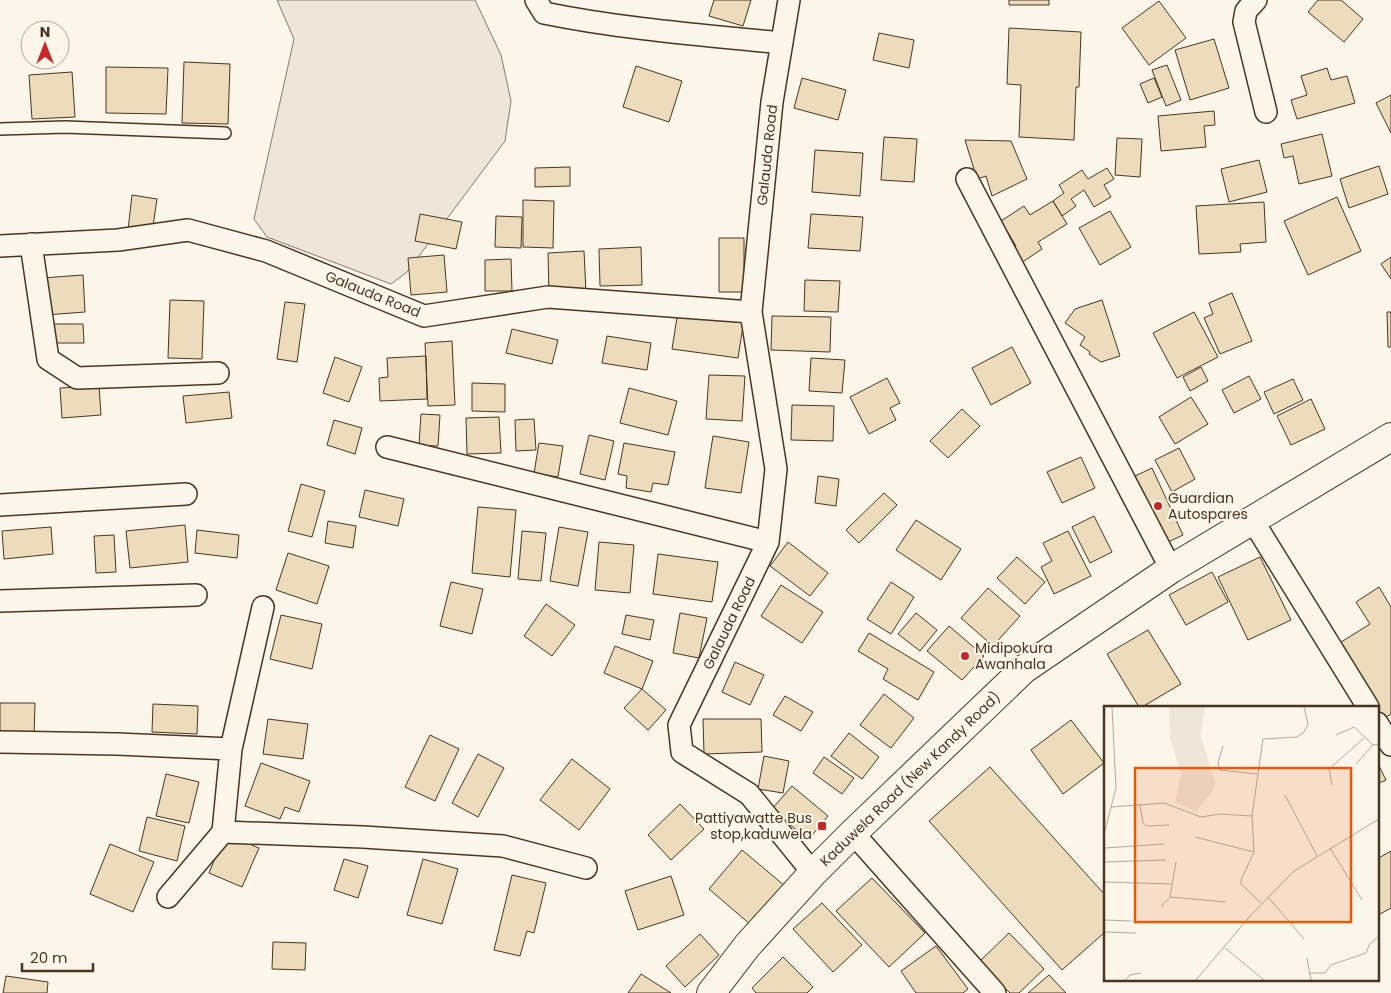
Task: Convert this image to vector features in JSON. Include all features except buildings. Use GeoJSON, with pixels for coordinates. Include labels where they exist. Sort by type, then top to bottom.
{"type":"FeatureCollection","features":[{"type":"Feature","properties":{"kind":"main road","name":"Kaduwela Road (New Kandy Road)"},"geometry":{"type":"LineString","coordinates":[[712,993],[747,946],[813,874],[853,833],[1024,669],[1171,569],[1391,437]]}},
{"type":"Feature","properties":{"kind":"street"},"geometry":{"type":"LineString","coordinates":[[536,0],[544,13],[575,20],[782,43]]}},
{"type":"Feature","properties":{"kind":"street","name":"Galauda Road"},"geometry":{"type":"LineString","coordinates":[[789,0],[772,102],[751,312],[776,469],[768,542],[679,725],[682,752],[749,794],[813,874]]}},
{"type":"Feature","properties":{"kind":"street"},"geometry":{"type":"LineString","coordinates":[[1256,0],[1246,11],[1244,22],[1266,112]]}},
{"type":"Feature","properties":{"kind":"street"},"geometry":{"type":"LineString","coordinates":[[967,179],[1171,569]]}},
{"type":"Feature","properties":{"kind":"street","name":"Galauda Road"},"geometry":{"type":"LineString","coordinates":[[0,246],[118,240],[188,230],[266,251],[424,316],[548,297],[751,312]]}},
{"type":"Feature","properties":{"kind":"street"},"geometry":{"type":"LineString","coordinates":[[30,244],[48,359],[77,378],[218,373]]}},
{"type":"Feature","properties":{"kind":"street"},"geometry":{"type":"LineString","coordinates":[[387,447],[768,542]]}},
{"type":"Feature","properties":{"kind":"street"},"geometry":{"type":"LineString","coordinates":[[0,506],[186,494]]}},
{"type":"Feature","properties":{"kind":"street"},"geometry":{"type":"LineString","coordinates":[[1253,520],[1367,706]]}},
{"type":"Feature","properties":{"kind":"street"},"geometry":{"type":"LineString","coordinates":[[0,601],[196,594]]}},
{"type":"Feature","properties":{"kind":"street"},"geometry":{"type":"LineString","coordinates":[[168,897],[223,832],[231,749],[264,608]]}},
{"type":"Feature","properties":{"kind":"street"},"geometry":{"type":"LineString","coordinates":[[1378,725],[1391,745]]}},
{"type":"Feature","properties":{"kind":"street"},"geometry":{"type":"LineString","coordinates":[[0,742],[118,744],[231,749]]}},
{"type":"Feature","properties":{"kind":"street"},"geometry":{"type":"LineString","coordinates":[[223,832],[363,837],[503,846],[586,868]]}},
{"type":"Feature","properties":{"kind":"street"},"geometry":{"type":"LineString","coordinates":[[853,833],[995,993]]}},
{"type":"Feature","properties":{"kind":"lane"},"geometry":{"type":"LineString","coordinates":[[0,129],[65,127],[225,133]]}},
{"type":"Feature","properties":{"kind":"shaded area"},"geometry":{"type":"Polygon","coordinates":[[[277,0],[475,0],[501,55],[511,101],[505,141],[407,272],[391,284],[267,237],[254,219],[294,39],[277,0]]]}},
{"type":"Feature","properties":{"kind":"place","name":"Guardian Autospares"},"geometry":{"type":"Point","coordinates":[1158,506]}},
{"type":"Feature","properties":{"kind":"place","name":"Midipokura Awanhala"},"geometry":{"type":"Point","coordinates":[965,656]}},
{"type":"Feature","properties":{"kind":"place","name":"Pattiyawatte Bus stop,kaduwela"},"geometry":{"type":"Point","coordinates":[822,826]}}]}
